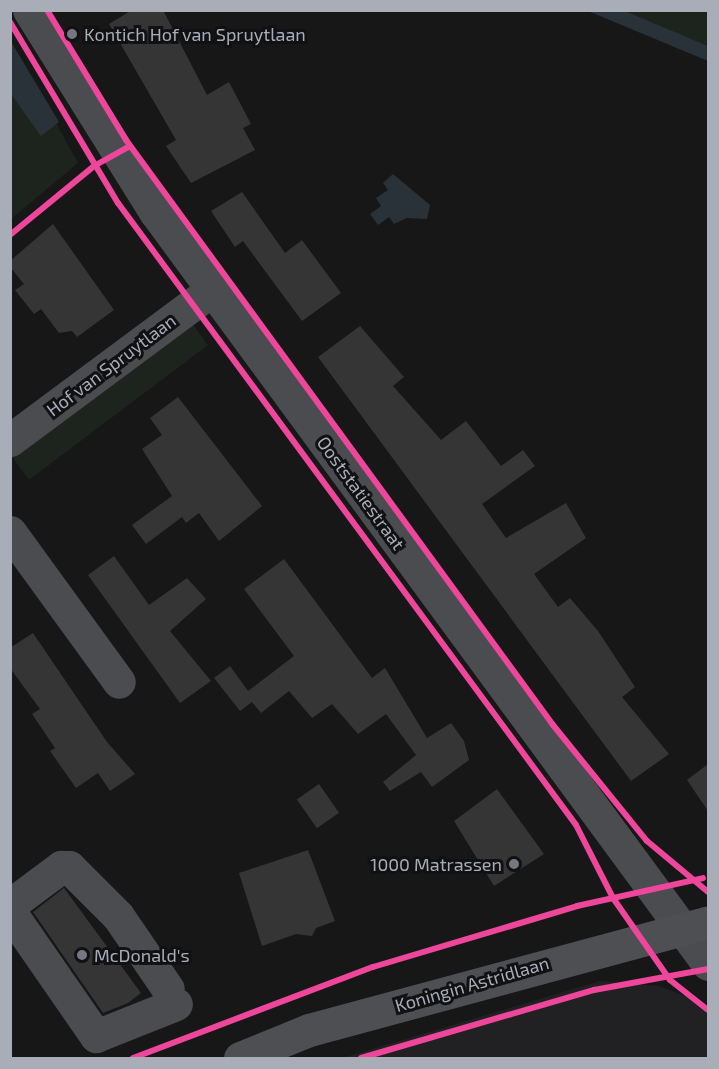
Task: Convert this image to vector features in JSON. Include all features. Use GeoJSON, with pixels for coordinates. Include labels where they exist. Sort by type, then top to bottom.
{"type":"FeatureCollection","features":[{"type":"Feature","properties":{"kind":"main road","name":"Koningin Astridlaan"},"geometry":{"type":"LineString","coordinates":[[240,1059],[309,1030],[695,925]]}},
{"type":"Feature","properties":{"kind":"street","name":"Ooststatiestraat"},"geometry":{"type":"LineString","coordinates":[[29,10],[111,145],[212,290],[695,925],[708,964]]}},
{"type":"Feature","properties":{"kind":"street","name":"Hof van Spruytlaan"},"geometry":{"type":"LineString","coordinates":[[10,440],[212,290]]}},
{"type":"Feature","properties":{"kind":"street"},"geometry":{"type":"LineString","coordinates":[[10,532],[119,682]]}},
{"type":"Feature","properties":{"kind":"street"},"geometry":{"type":"LineString","coordinates":[[10,905],[61,867],[69,867],[118,916],[172,996],[96,1036],[10,912]]}},
{"type":"Feature","properties":{"kind":"shaded area"},"geometry":{"type":"Polygon","coordinates":[[[588,11],[625,11],[708,46],[708,61],[588,11]]]}},
{"type":"Feature","properties":{"kind":"shaded area"},"geometry":{"type":"Polygon","coordinates":[[[625,11],[708,11],[708,46],[625,11]]]}},
{"type":"Feature","properties":{"kind":"shaded area"},"geometry":{"type":"Polygon","coordinates":[[[10,40],[78,163],[11,219],[10,219],[10,40]]]}},
{"type":"Feature","properties":{"kind":"shaded area"},"geometry":{"type":"Polygon","coordinates":[[[10,40],[59,122],[41,136],[11,94],[10,40]]]}},
{"type":"Feature","properties":{"kind":"shaded area"},"geometry":{"type":"Polygon","coordinates":[[[393,174],[430,205],[427,219],[407,218],[394,224],[389,217],[378,225],[370,214],[381,206],[376,198],[388,190],[383,183],[393,174]]]}},
{"type":"Feature","properties":{"kind":"shaded area"},"geometry":{"type":"Polygon","coordinates":[[[190,321],[208,345],[29,480],[11,456],[190,321]]]}},
{"type":"Feature","properties":{"kind":"shaded area"},"geometry":{"type":"Polygon","coordinates":[[[600,981],[659,986],[701,1002],[708,1011],[708,1058],[342,1058],[600,981]]]}},
{"type":"Feature","properties":{"kind":"building"},"geometry":{"type":"Polygon","coordinates":[[[132,10],[163,10],[207,95],[229,82],[251,124],[243,128],[255,150],[191,183],[166,146],[176,140],[109,24],[132,10]]]}},
{"type":"Feature","properties":{"kind":"building"},"geometry":{"type":"Polygon","coordinates":[[[242,192],[285,253],[302,240],[341,293],[302,321],[243,241],[235,247],[211,211],[242,192]]]}},
{"type":"Feature","properties":{"kind":"building"},"geometry":{"type":"Polygon","coordinates":[[[53,224],[114,310],[77,337],[72,331],[59,333],[41,309],[34,314],[15,290],[24,284],[10,267],[10,261],[53,224]]]}},
{"type":"Feature","properties":{"kind":"building"},"geometry":{"type":"Polygon","coordinates":[[[360,326],[404,377],[393,386],[441,440],[466,421],[501,466],[523,450],[535,466],[482,504],[506,538],[566,503],[586,538],[534,574],[558,607],[570,598],[598,631],[635,687],[622,697],[669,754],[631,781],[318,357],[360,326]]]}},
{"type":"Feature","properties":{"kind":"building"},"geometry":{"type":"Polygon","coordinates":[[[178,397],[262,506],[219,541],[199,513],[186,523],[182,517],[146,544],[132,525],[172,496],[142,449],[162,435],[150,418],[178,397]]]}},
{"type":"Feature","properties":{"kind":"building"},"geometry":{"type":"Polygon","coordinates":[[[114,556],[149,605],[187,578],[206,599],[170,631],[211,681],[180,703],[88,575],[114,556]]]}},
{"type":"Feature","properties":{"kind":"building"},"geometry":{"type":"Polygon","coordinates":[[[284,559],[372,678],[385,668],[427,738],[451,723],[464,741],[469,760],[432,787],[421,772],[390,791],[383,782],[416,755],[386,714],[358,734],[332,704],[312,718],[289,691],[261,713],[252,702],[240,711],[214,678],[230,666],[248,691],[294,656],[244,589],[284,559]]]}},
{"type":"Feature","properties":{"kind":"building"},"geometry":{"type":"Polygon","coordinates":[[[33,633],[107,742],[135,774],[110,791],[98,773],[76,788],[50,751],[55,748],[32,714],[40,709],[10,668],[10,648],[33,633]]]}},
{"type":"Feature","properties":{"kind":"building"},"geometry":{"type":"Polygon","coordinates":[[[708,764],[708,811],[687,780],[708,764]]]}},
{"type":"Feature","properties":{"kind":"building"},"geometry":{"type":"Polygon","coordinates":[[[319,784],[339,813],[317,828],[297,799],[319,784]]]}},
{"type":"Feature","properties":{"kind":"building"},"geometry":{"type":"Polygon","coordinates":[[[497,789],[544,854],[494,886],[454,821],[497,789]]]}},
{"type":"Feature","properties":{"kind":"building"},"geometry":{"type":"Polygon","coordinates":[[[308,850],[335,921],[316,928],[312,936],[296,934],[262,946],[239,873],[308,850]]]}},
{"type":"Feature","properties":{"kind":"building","name":"McDonald's"},"geometry":{"type":"Polygon","coordinates":[[[64,888],[141,993],[128,1003],[103,1013],[33,912],[64,888]]]}},
{"type":"Feature","properties":{"kind":"cycle path"},"geometry":{"type":"LineString","coordinates":[[47,10],[126,140],[553,725],[647,841],[708,892]]}},
{"type":"Feature","properties":{"kind":"cycle path"},"geometry":{"type":"LineString","coordinates":[[10,22],[118,203],[576,825],[613,898],[670,980],[708,1010]]}},
{"type":"Feature","properties":{"kind":"cycle path"},"geometry":{"type":"LineString","coordinates":[[10,235],[94,166],[130,146]]}},
{"type":"Feature","properties":{"kind":"cycle path"},"geometry":{"type":"LineString","coordinates":[[133,1058],[373,967],[577,906],[703,878]]}},
{"type":"Feature","properties":{"kind":"cycle path"},"geometry":{"type":"LineString","coordinates":[[361,1058],[594,990],[708,969]]}},
{"type":"Feature","properties":{"kind":"place","name":"Kontich Hof van Spruytlaan"},"geometry":{"type":"Point","coordinates":[72,34]}},
{"type":"Feature","properties":{"kind":"place","name":"1000 Matrassen"},"geometry":{"type":"Point","coordinates":[514,864]}},
{"type":"Feature","properties":{"kind":"place","name":"McDonald's"},"geometry":{"type":"Point","coordinates":[82,955]}}]}
